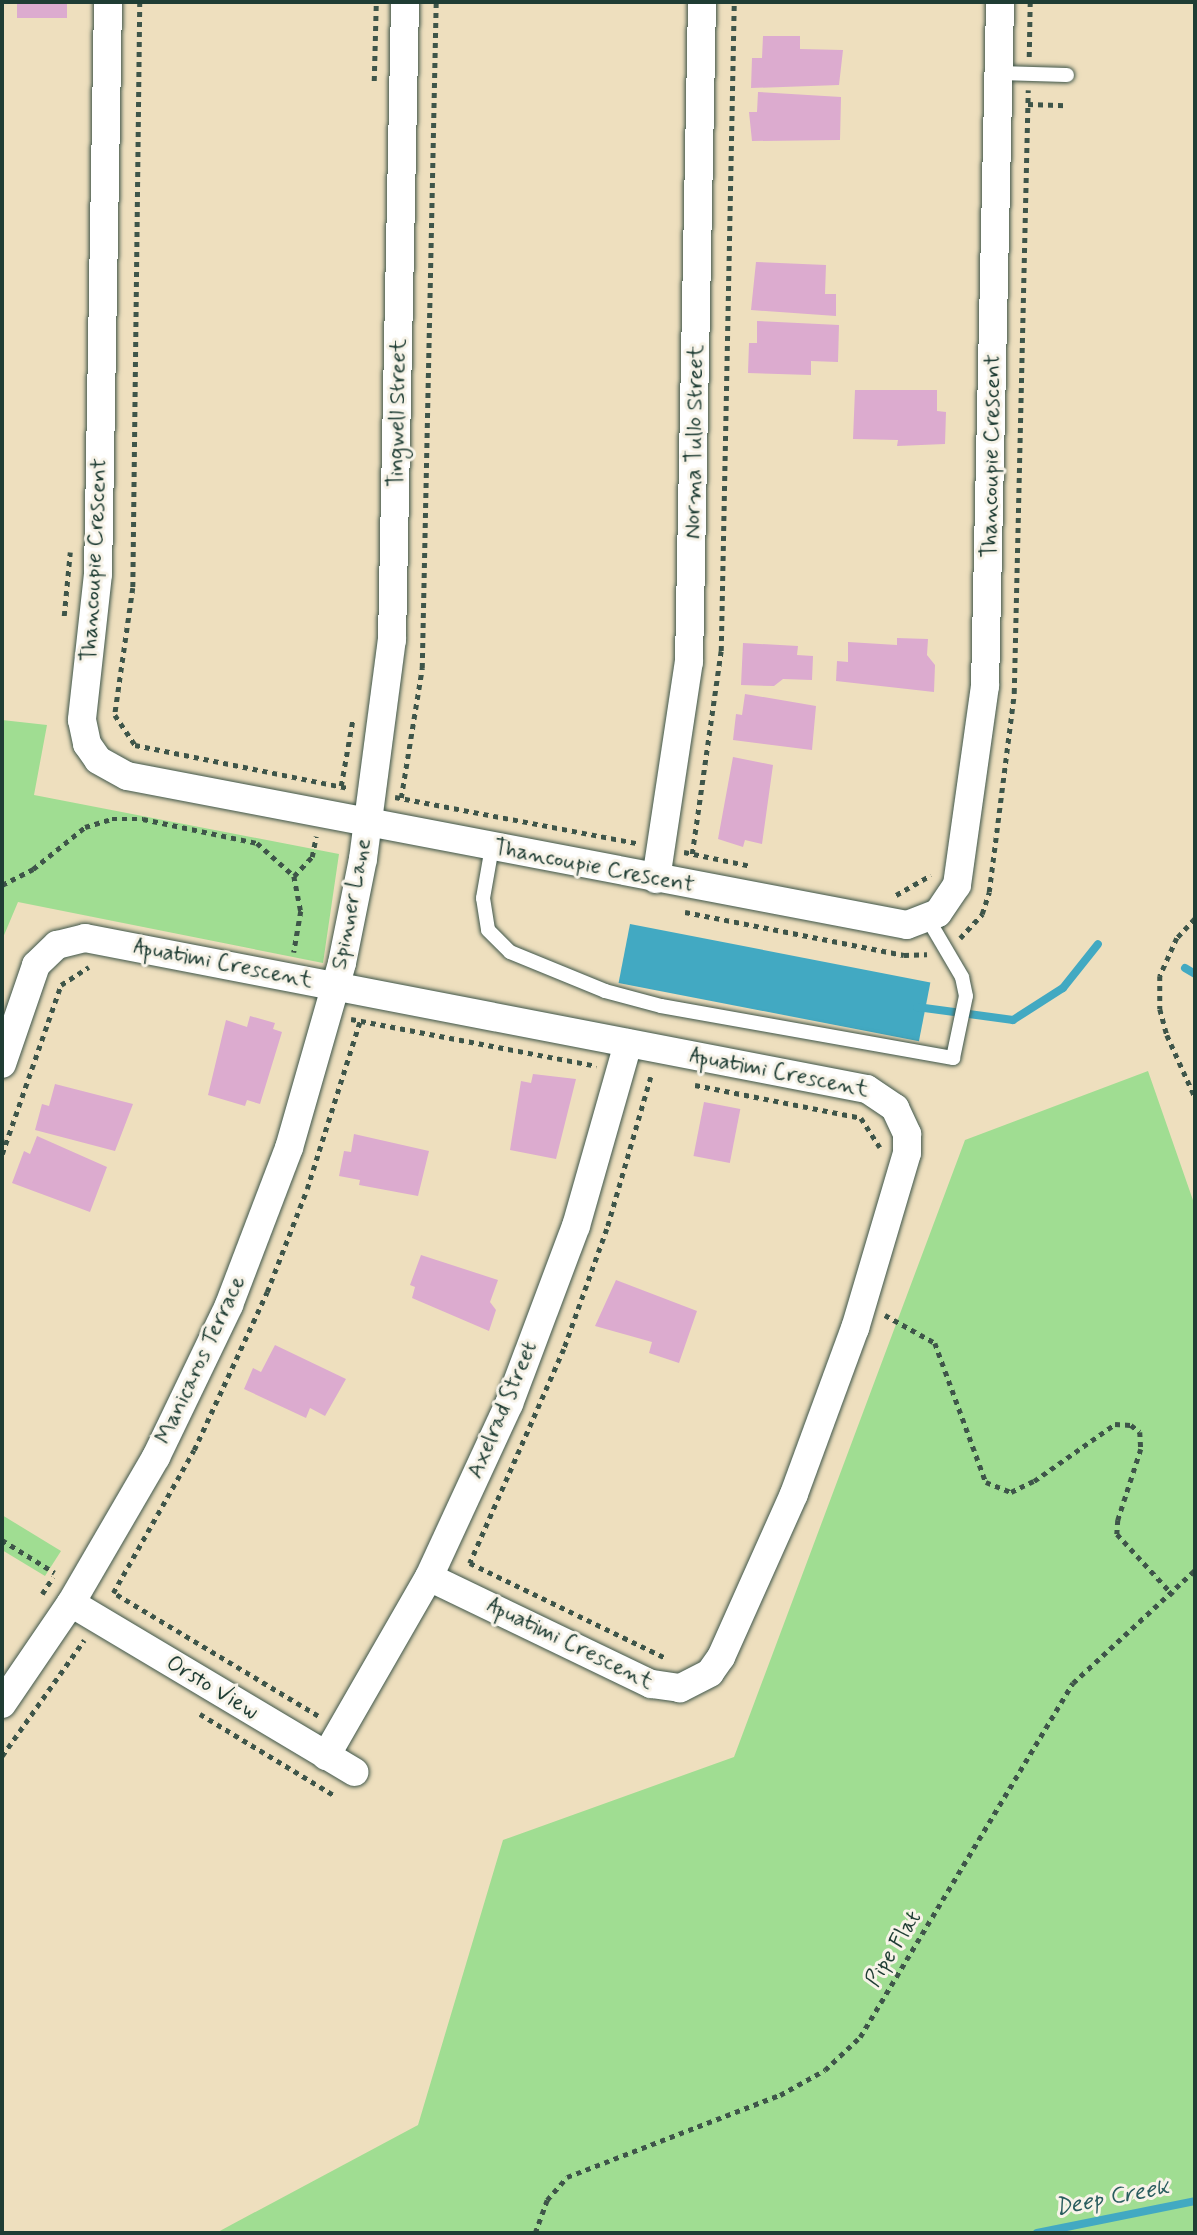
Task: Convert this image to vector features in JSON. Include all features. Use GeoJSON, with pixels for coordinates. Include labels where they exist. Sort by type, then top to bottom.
{"type":"FeatureCollection","features":[{"type":"Feature","properties":{"kind":"street","name":"Thancoupie Crescent"},"geometry":{"type":"LineString","coordinates":[[108,2],[98,574],[82,720],[86,744],[105,766],[127,776],[897,925],[928,919],[948,903],[958,880],[985,687],[1000,2]]}},
{"type":"Feature","properties":{"kind":"street","name":"Tingwell Street"},"geometry":{"type":"LineString","coordinates":[[367,822],[387,688],[395,579],[405,2]]}},
{"type":"Feature","properties":{"kind":"street","name":"Norma Tullo Street"},"geometry":{"type":"LineString","coordinates":[[656,879],[689,662],[702,2]]}},
{"type":"Feature","properties":{"kind":"street","name":"Spinner Lane"},"geometry":{"type":"LineString","coordinates":[[336,986],[367,822]]}},
{"type":"Feature","properties":{"kind":"street","name":"Apuatimi Crescent"},"geometry":{"type":"LineString","coordinates":[[2,1064],[34,970],[53,948],[71,940],[95,939],[867,1089],[892,1104],[903,1120],[906,1157],[855,1328],[794,1494],[719,1661],[702,1678],[680,1688],[651,1684],[429,1577]]}},
{"type":"Feature","properties":{"kind":"street","name":"Manicaros Terrace"},"geometry":{"type":"LineString","coordinates":[[2,1704],[71,1603],[156,1457],[229,1305],[289,1148],[336,986]]}},
{"type":"Feature","properties":{"kind":"street","name":"Axelrad Street"},"geometry":{"type":"LineString","coordinates":[[326,1756],[429,1577],[509,1404],[576,1226],[628,1043]]}},
{"type":"Feature","properties":{"kind":"street","name":"Orsto View"},"geometry":{"type":"LineString","coordinates":[[71,1603],[90,1630],[354,1772]]}},
{"type":"Feature","properties":{"kind":"lane"},"geometry":{"type":"LineString","coordinates":[[999,73],[1067,75]]}},
{"type":"Feature","properties":{"kind":"lane"},"geometry":{"type":"LineString","coordinates":[[492,847],[483,898],[488,930],[510,953],[605,991],[661,1006],[953,1058],[966,996],[962,977],[928,919]]}},
{"type":"Feature","properties":{"kind":"path"},"geometry":{"type":"LineString","coordinates":[[141,2],[133,588],[115,715],[135,745],[692,854],[721,651],[734,2]]}},
{"type":"Feature","properties":{"kind":"path"},"geometry":{"type":"LineString","coordinates":[[374,84],[376,2]]}},
{"type":"Feature","properties":{"kind":"path"},"geometry":{"type":"LineString","coordinates":[[401,798],[422,668],[436,2]]}},
{"type":"Feature","properties":{"kind":"path"},"geometry":{"type":"LineString","coordinates":[[675,910],[904,955],[933,953],[971,929],[989,892],[1014,693],[1030,2]]}},
{"type":"Feature","properties":{"kind":"path"},"geometry":{"type":"LineString","coordinates":[[1028,104],[1066,105]]}},
{"type":"Feature","properties":{"kind":"path"},"geometry":{"type":"LineString","coordinates":[[341,786],[354,710]]}},
{"type":"Feature","properties":{"kind":"path"},"geometry":{"type":"LineString","coordinates":[[2,885],[33,869],[85,827],[112,819],[143,819],[257,843],[294,876],[299,893],[301,911],[289,977]]}},
{"type":"Feature","properties":{"kind":"path"},"geometry":{"type":"LineString","coordinates":[[634,843],[636,829]]}},
{"type":"Feature","properties":{"kind":"path"},"geometry":{"type":"LineString","coordinates":[[1195,919],[1177,938],[1160,976],[1160,1009],[1167,1035],[1195,1097]]}},
{"type":"Feature","properties":{"kind":"path"},"geometry":{"type":"LineString","coordinates":[[2,1154],[61,985],[87,967]]}},
{"type":"Feature","properties":{"kind":"path"},"geometry":{"type":"LineString","coordinates":[[2,1756],[90,1630],[194,1450],[267,1292],[307,1189],[360,1021]]}},
{"type":"Feature","properties":{"kind":"path"},"geometry":{"type":"LineString","coordinates":[[589,1079],[592,1066],[665,1079]]}},
{"type":"Feature","properties":{"kind":"path"},"geometry":{"type":"LineString","coordinates":[[652,1077],[611,1217],[564,1349],[470,1563],[670,1659]]}},
{"type":"Feature","properties":{"kind":"path"},"geometry":{"type":"LineString","coordinates":[[691,1084],[861,1118],[880,1147],[876,1160]]}},
{"type":"Feature","properties":{"kind":"path"},"geometry":{"type":"LineString","coordinates":[[877,1309],[935,1343],[986,1482],[1011,1492],[1034,1481],[1115,1424],[1131,1425],[1140,1433],[1141,1449],[1117,1534],[1173,1595]]}},
{"type":"Feature","properties":{"kind":"path"},"geometry":{"type":"LineString","coordinates":[[2,1541],[55,1573]]}},
{"type":"Feature","properties":{"kind":"path"},"geometry":{"type":"LineString","coordinates":[[41,1596],[62,1563]]}},
{"type":"Feature","properties":{"kind":"path","name":"Pipe Flat"},"geometry":{"type":"LineString","coordinates":[[535,2233],[547,2200],[567,2177],[780,2095],[825,2070],[860,2037],[1073,1683],[1173,1595],[1195,1570]]}},
{"type":"Feature","properties":{"kind":"path"},"geometry":{"type":"LineString","coordinates":[[113,1593],[318,1716],[325,1704]]}},
{"type":"Feature","properties":{"kind":"path"},"geometry":{"type":"LineString","coordinates":[[90,1630],[94,1649]]}},
{"type":"Feature","properties":{"kind":"path"},"geometry":{"type":"LineString","coordinates":[[196,1711],[334,1795]]}},
{"type":"Feature","properties":{"kind":"green space"},"geometry":{"type":"Polygon","coordinates":[[[2,720],[47,725],[34,795],[339,854],[323,963],[18,902],[2,940],[2,720]]]}},
{"type":"Feature","properties":{"kind":"green space"},"geometry":{"type":"Polygon","coordinates":[[[1148,1071],[1195,1206],[1195,2233],[216,2233],[418,2125],[503,1840],[734,1757],[965,1140],[1148,1071]]]}},
{"type":"Feature","properties":{"kind":"green space"},"geometry":{"type":"Polygon","coordinates":[[[2,1515],[61,1551],[45,1576],[2,1550],[2,1515]]]}},
{"type":"Feature","properties":{"kind":"water"},"geometry":{"type":"Polygon","coordinates":[[[630,924],[930,982],[919,1041],[619,983],[630,924]]]}},
{"type":"Feature","properties":{"kind":"building"},"geometry":{"type":"Polygon","coordinates":[[[17,2],[67,2],[67,18],[17,18],[17,2]]]}},
{"type":"Feature","properties":{"kind":"building"},"geometry":{"type":"Polygon","coordinates":[[[763,36],[800,36],[800,49],[843,50],[839,85],[751,88],[752,58],[762,58],[763,36]]]}},
{"type":"Feature","properties":{"kind":"building"},"geometry":{"type":"Polygon","coordinates":[[[758,92],[841,97],[840,140],[752,141],[749,112],[757,112],[758,92]]]}},
{"type":"Feature","properties":{"kind":"building"},"geometry":{"type":"Polygon","coordinates":[[[756,262],[826,265],[825,294],[836,294],[836,316],[751,310],[756,262]]]}},
{"type":"Feature","properties":{"kind":"building"},"geometry":{"type":"Polygon","coordinates":[[[757,321],[839,325],[838,362],[811,361],[811,375],[748,373],[749,343],[757,343],[757,321]]]}},
{"type":"Feature","properties":{"kind":"building"},"geometry":{"type":"Polygon","coordinates":[[[855,390],[937,390],[937,411],[946,412],[945,444],[897,446],[898,440],[853,439],[855,390]]]}},
{"type":"Feature","properties":{"kind":"building"},"geometry":{"type":"Polygon","coordinates":[[[897,638],[928,639],[927,655],[935,665],[934,692],[836,681],[837,661],[848,662],[848,642],[897,645],[897,638]]]}},
{"type":"Feature","properties":{"kind":"building"},"geometry":{"type":"Polygon","coordinates":[[[743,643],[798,646],[797,655],[813,656],[812,680],[783,679],[774,686],[741,685],[743,643]]]}},
{"type":"Feature","properties":{"kind":"building"},"geometry":{"type":"Polygon","coordinates":[[[745,694],[816,706],[812,750],[733,740],[736,714],[742,715],[745,694]]]}},
{"type":"Feature","properties":{"kind":"building"},"geometry":{"type":"Polygon","coordinates":[[[733,757],[773,765],[762,844],[745,840],[743,847],[718,839],[733,757]]]}},
{"type":"Feature","properties":{"kind":"building"},"geometry":{"type":"Polygon","coordinates":[[[250,1016],[275,1023],[273,1029],[282,1032],[260,1104],[247,1100],[245,1106],[208,1095],[226,1020],[247,1027],[250,1016]]]}},
{"type":"Feature","properties":{"kind":"building"},"geometry":{"type":"Polygon","coordinates":[[[533,1074],[576,1079],[556,1159],[510,1150],[521,1081],[531,1083],[533,1074]]]}},
{"type":"Feature","properties":{"kind":"building"},"geometry":{"type":"Polygon","coordinates":[[[55,1084],[133,1104],[115,1151],[35,1130],[42,1104],[49,1106],[55,1084]]]}},
{"type":"Feature","properties":{"kind":"building"},"geometry":{"type":"Polygon","coordinates":[[[704,1102],[740,1109],[730,1163],[694,1156],[704,1102]]]}},
{"type":"Feature","properties":{"kind":"building"},"geometry":{"type":"Polygon","coordinates":[[[354,1134],[429,1151],[418,1196],[359,1185],[360,1180],[339,1176],[344,1151],[351,1152],[354,1134]]]}},
{"type":"Feature","properties":{"kind":"building"},"geometry":{"type":"Polygon","coordinates":[[[37,1136],[107,1167],[90,1212],[12,1183],[24,1151],[30,1154],[37,1136]]]}},
{"type":"Feature","properties":{"kind":"building"},"geometry":{"type":"Polygon","coordinates":[[[421,1255],[498,1280],[490,1302],[496,1310],[489,1331],[412,1298],[415,1287],[410,1285],[421,1255]]]}},
{"type":"Feature","properties":{"kind":"building"},"geometry":{"type":"Polygon","coordinates":[[[616,1280],[697,1311],[679,1363],[649,1353],[652,1342],[595,1326],[616,1280]]]}},
{"type":"Feature","properties":{"kind":"building"},"geometry":{"type":"Polygon","coordinates":[[[275,1345],[346,1379],[325,1416],[310,1408],[306,1418],[244,1389],[253,1368],[261,1372],[275,1345]]]}},
{"type":"Feature","properties":{"kind":"waterway"},"geometry":{"type":"LineString","coordinates":[[917,1007],[1013,1020],[1063,988],[1098,944]]}},
{"type":"Feature","properties":{"kind":"waterway"},"geometry":{"type":"LineString","coordinates":[[1185,968],[1195,974]]}},
{"type":"Feature","properties":{"kind":"waterway","name":"Deep Creek"},"geometry":{"type":"LineString","coordinates":[[1037,2233],[1195,2201]]}}]}
